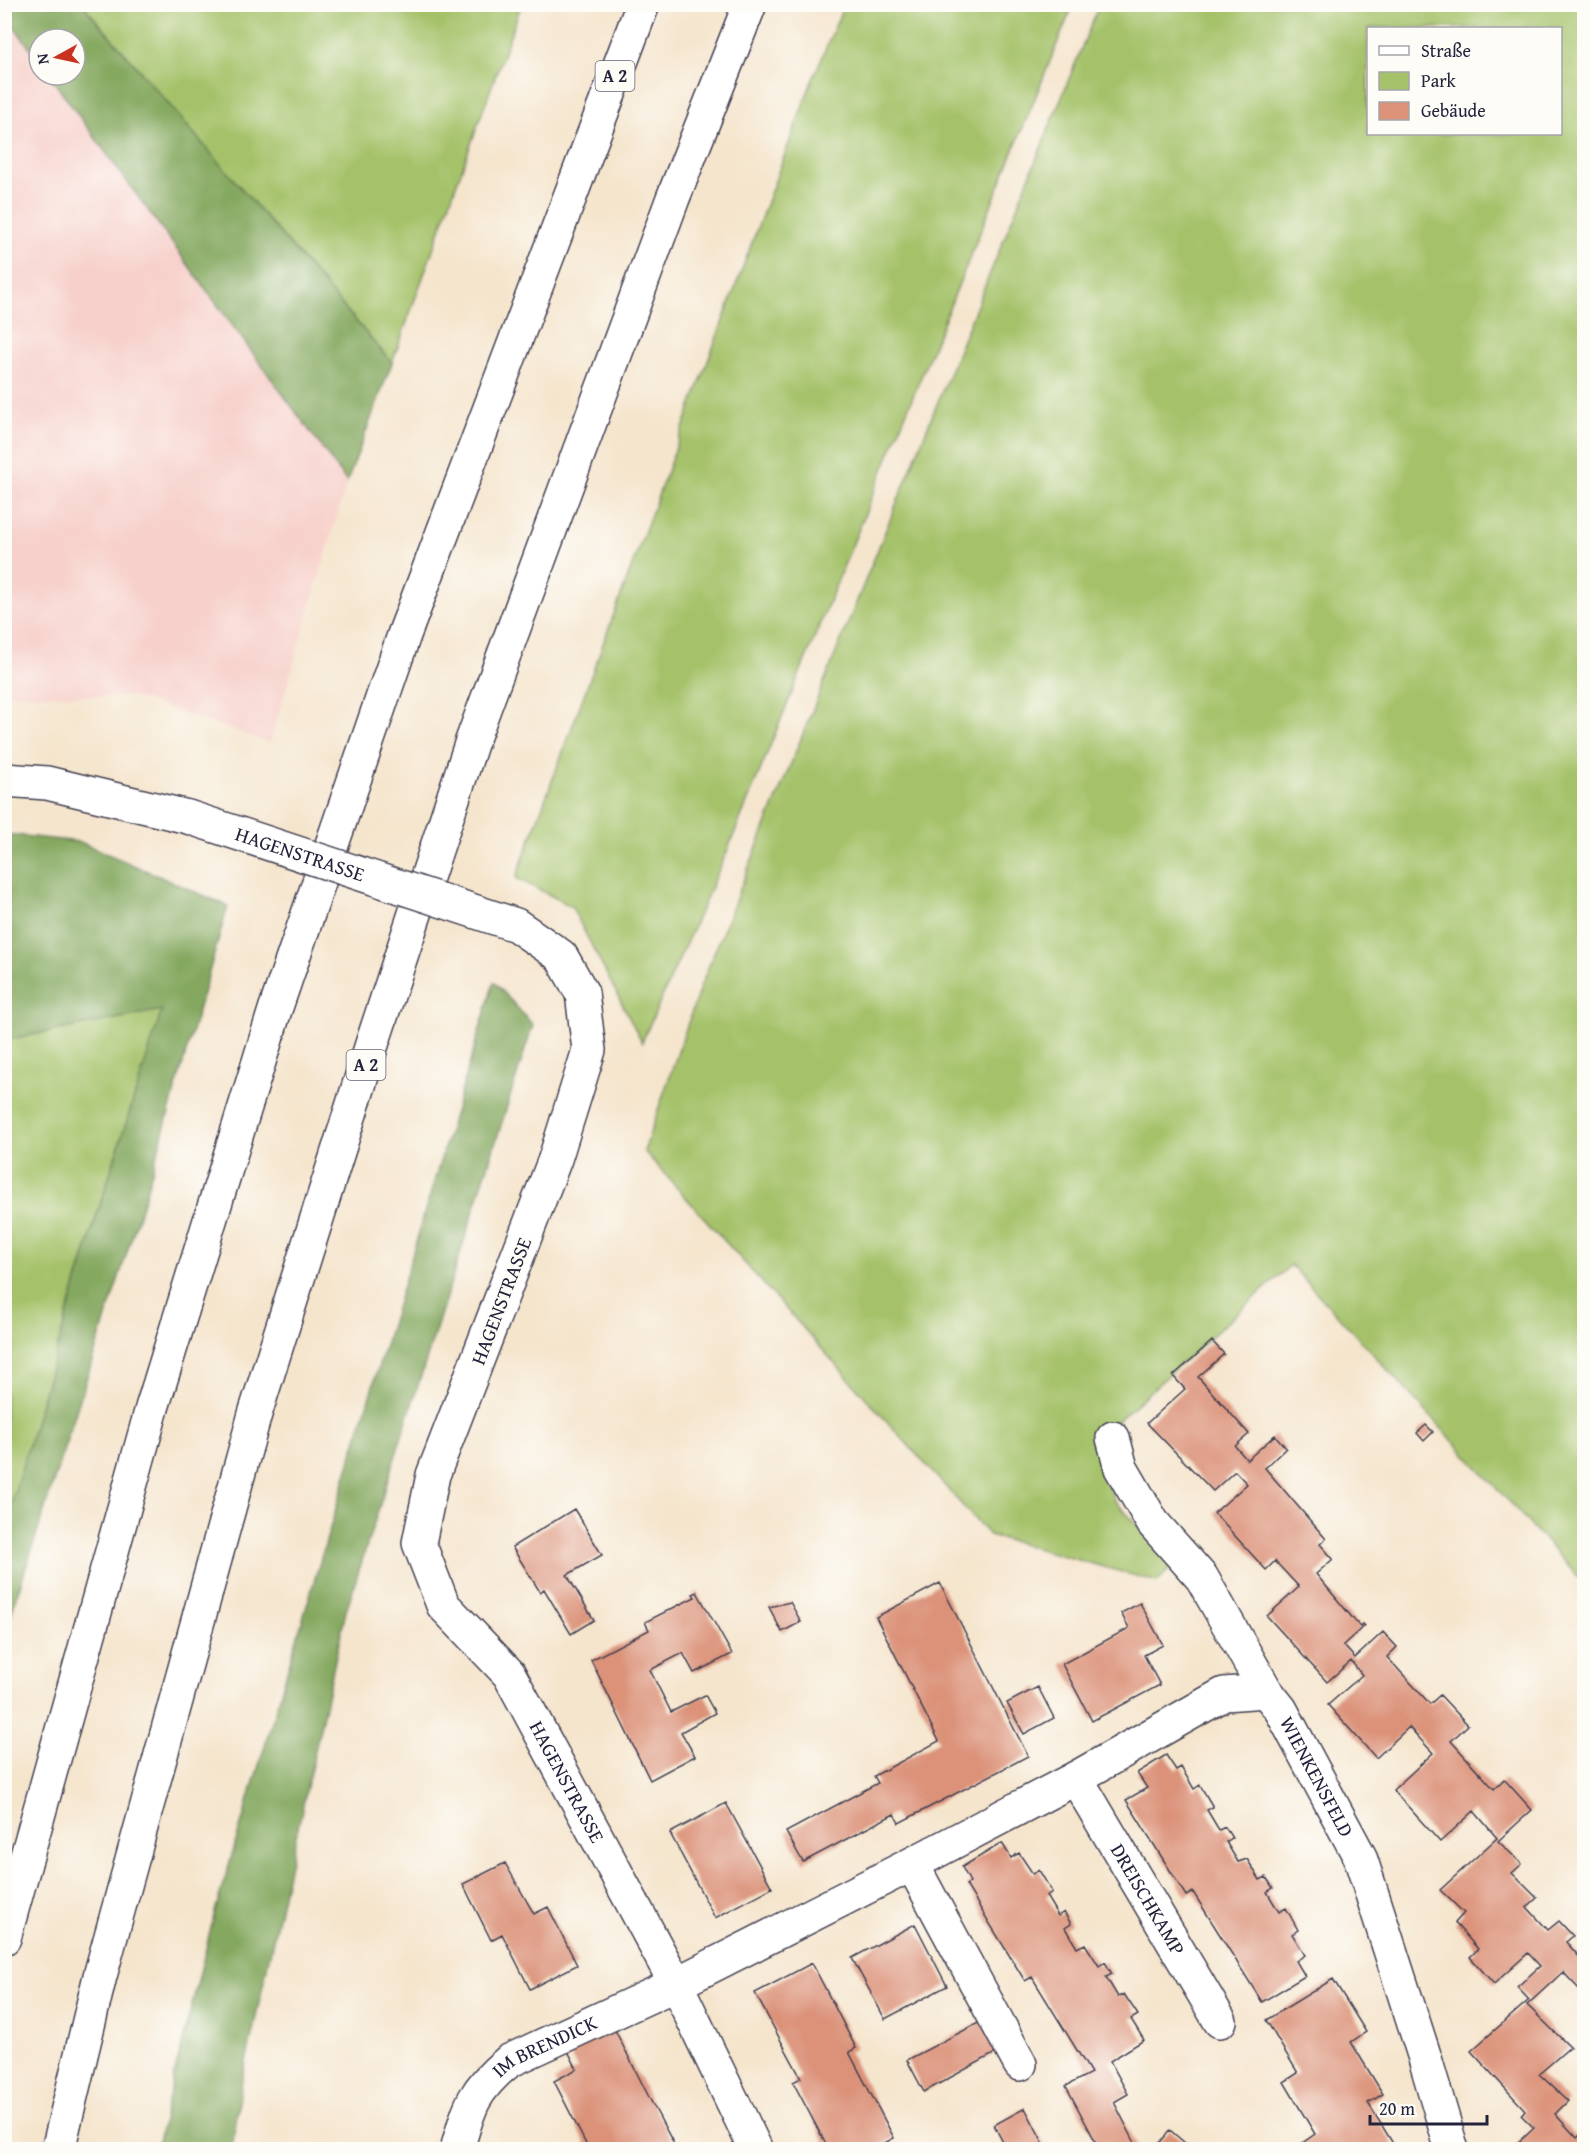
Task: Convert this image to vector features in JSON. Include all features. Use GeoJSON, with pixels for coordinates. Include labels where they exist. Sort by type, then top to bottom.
{"type":"FeatureCollection","features":[{"type":"Feature","properties":{"kind":"main road","name":"A 2"},"geometry":{"type":"LineString","coordinates":[[4,1938],[152,1408],[275,1010],[404,635],[643,4]]}},
{"type":"Feature","properties":{"kind":"main road","name":"A 2"},"geometry":{"type":"LineString","coordinates":[[58,2150],[100,1976],[255,1414],[373,1041],[472,741],[673,198],[750,4]]}},
{"type":"Feature","properties":{"kind":"main road","name":"HAGENSTRASSE"},"geometry":{"type":"LineString","coordinates":[[4,780],[47,783],[188,817],[516,925],[561,956],[582,993],[589,1050],[555,1159],[433,1475],[419,1543],[443,1605],[510,1674],[676,1984],[756,2150]]}},
{"type":"Feature","properties":{"kind":"main road","name":"WIENKENSFELD"},"geometry":{"type":"LineString","coordinates":[[1113,1438],[1121,1468],[1153,1523],[1202,1578],[1266,1691],[1281,1710],[1360,1857],[1452,2150]]}},
{"type":"Feature","properties":{"kind":"main road"},"geometry":{"type":"LineString","coordinates":[[676,1984],[1076,1778],[1224,1694],[1266,1691]]}},
{"type":"Feature","properties":{"kind":"main road","name":"DREISCHKAMP"},"geometry":{"type":"LineString","coordinates":[[1076,1778],[1220,2021]]}},
{"type":"Feature","properties":{"kind":"main road"},"geometry":{"type":"LineString","coordinates":[[912,1864],[1020,2064]]}},
{"type":"Feature","properties":{"kind":"main road","name":"IM BRENDICK"},"geometry":{"type":"LineString","coordinates":[[457,2150],[468,2109],[487,2079],[509,2061],[676,1984]]}},
{"type":"Feature","properties":{"kind":"shaded area"},"geometry":{"type":"Polygon","coordinates":[[[4,14],[27,45],[27,87],[58,87],[347,482],[270,743],[136,697],[5,694],[4,14]]]}},
{"type":"Feature","properties":{"kind":"green space"},"geometry":{"type":"Polygon","coordinates":[[[4,5],[83,5],[392,363],[347,482],[58,87],[87,87],[87,27],[27,27],[27,44],[5,14],[4,5]]]}},
{"type":"Feature","properties":{"kind":"green space"},"geometry":{"type":"Polygon","coordinates":[[[83,5],[521,5],[392,363],[83,5]]]}},
{"type":"Feature","properties":{"kind":"green space"},"geometry":{"type":"Polygon","coordinates":[[[844,5],[1073,5],[726,854],[642,1042],[571,906],[516,878],[812,81],[844,5]]]}},
{"type":"Feature","properties":{"kind":"green space"},"geometry":{"type":"Polygon","coordinates":[[[1099,5],[1584,5],[1584,1583],[1291,1265],[1095,1441],[1114,1500],[1174,1565],[1157,1582],[989,1535],[644,1151],[701,985],[1099,5]]]}},
{"type":"Feature","properties":{"kind":"green space"},"geometry":{"type":"Polygon","coordinates":[[[5,834],[80,842],[228,906],[145,1196],[5,1633],[5,1525],[94,1224],[162,1010],[5,1040],[5,834]]]}},
{"type":"Feature","properties":{"kind":"green space"},"geometry":{"type":"Polygon","coordinates":[[[494,982],[533,1025],[346,1611],[242,2080],[232,2149],[156,2149],[216,1908],[494,982]]]}},
{"type":"Feature","properties":{"kind":"green space"},"geometry":{"type":"Polygon","coordinates":[[[163,1009],[94,1224],[5,1525],[5,1040],[163,1009]]]}},
{"type":"Feature","properties":{"kind":"building"},"geometry":{"type":"Polygon","coordinates":[[[1212,1341],[1224,1354],[1198,1377],[1249,1434],[1235,1446],[1247,1460],[1275,1435],[1286,1448],[1265,1468],[1326,1539],[1320,1544],[1333,1559],[1316,1574],[1360,1627],[1362,1624],[1364,1626],[1343,1645],[1355,1658],[1383,1632],[1397,1647],[1387,1657],[1430,1704],[1440,1695],[1468,1725],[1451,1741],[1494,1789],[1504,1779],[1532,1810],[1498,1841],[1522,1864],[1512,1873],[1537,1898],[1527,1907],[1548,1930],[1559,1921],[1573,1936],[1566,1942],[1584,1962],[1584,1987],[1580,1990],[1563,1972],[1527,2005],[1570,2047],[1539,2074],[1568,2101],[1555,2114],[1577,2138],[1580,2135],[1584,2140],[1584,2150],[1511,2150],[1534,2128],[1521,2115],[1525,2110],[1471,2051],[1529,2000],[1517,1987],[1540,1966],[1528,1953],[1494,1984],[1470,1957],[1478,1949],[1455,1923],[1464,1913],[1440,1890],[1497,1838],[1474,1811],[1440,1842],[1393,1790],[1433,1753],[1409,1727],[1376,1758],[1328,1705],[1362,1675],[1351,1661],[1327,1682],[1267,1616],[1299,1587],[1275,1561],[1266,1570],[1214,1513],[1247,1484],[1235,1471],[1213,1491],[1147,1423],[1185,1389],[1173,1376],[1212,1341]]]}},
{"type":"Feature","properties":{"kind":"building"},"geometry":{"type":"Polygon","coordinates":[[[1426,1425],[1433,1432],[1424,1441],[1417,1433],[1426,1425]]]}},
{"type":"Feature","properties":{"kind":"building"},"geometry":{"type":"Polygon","coordinates":[[[574,1509],[602,1555],[567,1575],[594,1620],[571,1634],[544,1589],[540,1592],[512,1547],[574,1509]]]}},
{"type":"Feature","properties":{"kind":"building"},"geometry":{"type":"Polygon","coordinates":[[[940,1583],[1028,1756],[899,1823],[894,1814],[803,1862],[786,1832],[878,1783],[874,1776],[939,1741],[876,1617],[940,1583]]]}},
{"type":"Feature","properties":{"kind":"building"},"geometry":{"type":"Polygon","coordinates":[[[697,1592],[732,1654],[694,1673],[683,1653],[650,1670],[671,1712],[705,1695],[715,1713],[681,1732],[695,1756],[650,1780],[591,1660],[649,1630],[645,1622],[695,1597],[693,1594],[697,1592]]]}},
{"type":"Feature","properties":{"kind":"building"},"geometry":{"type":"Polygon","coordinates":[[[790,1602],[801,1622],[782,1632],[769,1607],[790,1602]]]}},
{"type":"Feature","properties":{"kind":"building"},"geometry":{"type":"Polygon","coordinates":[[[1140,1603],[1163,1645],[1144,1655],[1160,1685],[1092,1721],[1062,1664],[1129,1628],[1121,1613],[1140,1603]]]}},
{"type":"Feature","properties":{"kind":"building"},"geometry":{"type":"Polygon","coordinates":[[[1038,1687],[1054,1718],[1024,1734],[1007,1703],[1038,1687]]]}},
{"type":"Feature","properties":{"kind":"building"},"geometry":{"type":"Polygon","coordinates":[[[1166,1755],[1176,1770],[1181,1767],[1194,1789],[1200,1785],[1213,1807],[1207,1810],[1219,1830],[1225,1827],[1232,1838],[1226,1842],[1238,1862],[1247,1859],[1260,1880],[1266,1877],[1273,1888],[1267,1892],[1279,1912],[1286,1908],[1298,1930],[1292,1934],[1305,1955],[1296,1961],[1305,1976],[1262,2002],[1193,1892],[1186,1896],[1126,1800],[1147,1788],[1137,1773],[1166,1755]]]}},
{"type":"Feature","properties":{"kind":"building"},"geometry":{"type":"Polygon","coordinates":[[[726,1803],[772,1888],[715,1918],[670,1833],[726,1803]]]}},
{"type":"Feature","properties":{"kind":"building"},"geometry":{"type":"Polygon","coordinates":[[[1002,1843],[1011,1858],[1019,1853],[1033,1874],[1039,1870],[1052,1892],[1046,1896],[1058,1916],[1064,1912],[1071,1924],[1065,1928],[1077,1948],[1085,1944],[1099,1966],[1105,1962],[1112,1974],[1106,1977],[1118,1997],[1124,1994],[1138,2015],[1131,2019],[1144,2040],[1110,2061],[1128,2094],[1114,2102],[1137,2147],[1133,2150],[1100,2150],[1066,2086],[1091,2073],[1032,1977],[1025,1981],[966,1885],[970,1882],[962,1867],[1002,1843]]]}},
{"type":"Feature","properties":{"kind":"building"},"geometry":{"type":"Polygon","coordinates":[[[505,1863],[534,1914],[548,1907],[577,1965],[530,1989],[502,1934],[491,1940],[463,1884],[505,1863]]]}},
{"type":"Feature","properties":{"kind":"building"},"geometry":{"type":"Polygon","coordinates":[[[915,1924],[947,1986],[885,2019],[852,1958],[915,1924]]]}},
{"type":"Feature","properties":{"kind":"building"},"geometry":{"type":"Polygon","coordinates":[[[812,1963],[856,2048],[849,2052],[894,2138],[872,2150],[829,2150],[793,2082],[801,2078],[755,1993],[812,1963]]]}},
{"type":"Feature","properties":{"kind":"building"},"geometry":{"type":"Polygon","coordinates":[[[1333,1979],[1366,2032],[1351,2042],[1383,2094],[1368,2103],[1397,2150],[1305,2150],[1301,2144],[1315,2134],[1284,2082],[1298,2073],[1266,2020],[1333,1979]]]}},
{"type":"Feature","properties":{"kind":"building"},"geometry":{"type":"Polygon","coordinates":[[[986,2019],[1001,2050],[924,2092],[907,2060],[986,2019]]]}},
{"type":"Feature","properties":{"kind":"building"},"geometry":{"type":"Polygon","coordinates":[[[613,2026],[677,2150],[589,2150],[554,2081],[577,2069],[567,2049],[613,2026]]]}},
{"type":"Feature","properties":{"kind":"building"},"geometry":{"type":"Polygon","coordinates":[[[1025,2108],[1047,2150],[1007,2150],[994,2125],[1025,2108]]]}},
{"type":"Feature","properties":{"kind":"building"},"geometry":{"type":"Polygon","coordinates":[[[1170,2130],[1193,2150],[1154,2150],[1170,2130]]]}}]}
